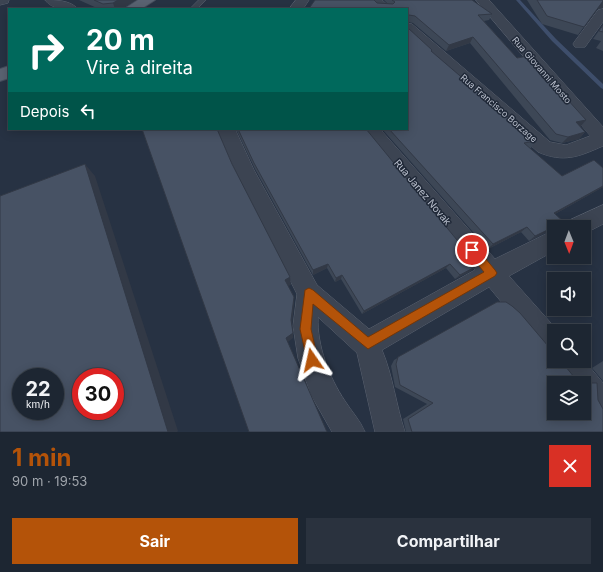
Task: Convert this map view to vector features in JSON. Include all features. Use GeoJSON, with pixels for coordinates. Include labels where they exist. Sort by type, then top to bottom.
{"type":"FeatureCollection","features":[{"type":"Feature","properties":{"kind":"main road"},"geometry":{"type":"LineString","coordinates":[[133,8],[148,0]]}},
{"type":"Feature","properties":{"kind":"main road"},"geometry":{"type":"LineString","coordinates":[[147,8],[155,0]]}},
{"type":"Feature","properties":{"kind":"street"},"geometry":{"type":"LineString","coordinates":[[51,0],[69,8]]}},
{"type":"Feature","properties":{"kind":"street"},"geometry":{"type":"LineString","coordinates":[[297,8],[303,0]]}},
{"type":"Feature","properties":{"kind":"street"},"geometry":{"type":"LineString","coordinates":[[374,0],[384,8]]}},
{"type":"Feature","properties":{"kind":"street","name":"Rua Giovanni Mosto"},"geometry":{"type":"LineString","coordinates":[[482,0],[602,139]]}},
{"type":"Feature","properties":{"kind":"street"},"geometry":{"type":"LineString","coordinates":[[580,44],[603,13]]}},
{"type":"Feature","properties":{"kind":"street","name":"Rua Francisco Borzage"},"geometry":{"type":"LineString","coordinates":[[408,29],[544,147],[553,152],[569,152],[602,139]]}},
{"type":"Feature","properties":{"kind":"street"},"geometry":{"type":"LineString","coordinates":[[226,130],[230,141],[247,175],[309,293],[368,344],[374,362],[383,409],[390,432]]}},
{"type":"Feature","properties":{"kind":"street","name":"Rua Janez Novak"},"geometry":{"type":"LineString","coordinates":[[371,130],[547,338]]}},
{"type":"Feature","properties":{"kind":"street"},"geometry":{"type":"LineString","coordinates":[[591,220],[603,214]]}},
{"type":"Feature","properties":{"kind":"street"},"geometry":{"type":"LineString","coordinates":[[368,344],[492,273],[547,244]]}},
{"type":"Feature","properties":{"kind":"street"},"geometry":{"type":"LineString","coordinates":[[309,293],[306,329],[312,360],[328,399],[341,422],[350,432]]}},
{"type":"Feature","properties":{"kind":"street"},"geometry":{"type":"LineString","coordinates":[[573,368],[603,404]]}},
{"type":"Feature","properties":{"kind":"lane"},"geometry":{"type":"LineString","coordinates":[[194,8],[203,0]]}},
{"type":"Feature","properties":{"kind":"building"},"geometry":{"type":"Polygon","coordinates":[[[94,0],[118,0],[113,3],[103,4],[94,0]]]}},
{"type":"Feature","properties":{"kind":"building"},"geometry":{"type":"Polygon","coordinates":[[[315,0],[374,0],[377,3],[393,4],[395,2],[392,0],[472,0],[492,14],[478,15],[517,58],[528,56],[586,120],[576,122],[585,132],[568,137],[556,134],[473,37],[449,45],[415,16],[408,16],[408,8],[309,8],[315,0]]]}},
{"type":"Feature","properties":{"kind":"building"},"geometry":{"type":"Polygon","coordinates":[[[537,0],[603,1],[584,27],[547,16],[537,0]]]}},
{"type":"Feature","properties":{"kind":"building"},"geometry":{"type":"Polygon","coordinates":[[[603,25],[603,32],[599,31],[603,25]]]}},
{"type":"Feature","properties":{"kind":"building"},"geometry":{"type":"Polygon","coordinates":[[[408,28],[432,50],[431,51],[536,141],[524,143],[562,176],[594,160],[603,168],[603,186],[554,213],[562,220],[547,220],[547,230],[535,236],[527,227],[493,244],[390,130],[408,130],[408,28]]]}},
{"type":"Feature","properties":{"kind":"building"},"geometry":{"type":"Polygon","coordinates":[[[142,130],[217,130],[232,164],[290,277],[285,280],[294,297],[291,320],[293,333],[286,338],[327,432],[249,432],[142,130]]]}},
{"type":"Feature","properties":{"kind":"building"},"geometry":{"type":"Polygon","coordinates":[[[238,130],[367,130],[475,262],[475,267],[460,275],[450,264],[364,311],[342,275],[336,278],[328,264],[313,270],[254,163],[238,130]]]}},
{"type":"Feature","properties":{"kind":"building"},"geometry":{"type":"Polygon","coordinates":[[[85,164],[168,432],[0,432],[0,196],[85,164]]]}},
{"type":"Feature","properties":{"kind":"building"},"geometry":{"type":"Polygon","coordinates":[[[497,302],[506,302],[520,313],[547,345],[547,368],[567,368],[573,376],[547,376],[547,420],[591,420],[591,383],[597,383],[598,400],[603,409],[603,432],[412,432],[408,419],[433,403],[400,385],[396,364],[398,357],[497,302]]]}},
{"type":"Feature","properties":{"kind":"waterway"},"geometry":{"type":"LineString","coordinates":[[518,0],[554,40],[603,87]]}},
{"type":"Feature","properties":{"kind":"route"},"geometry":{"type":"LineString","coordinates":[[312,360],[306,329],[309,293],[368,344],[492,273],[472,250]]}}]}
